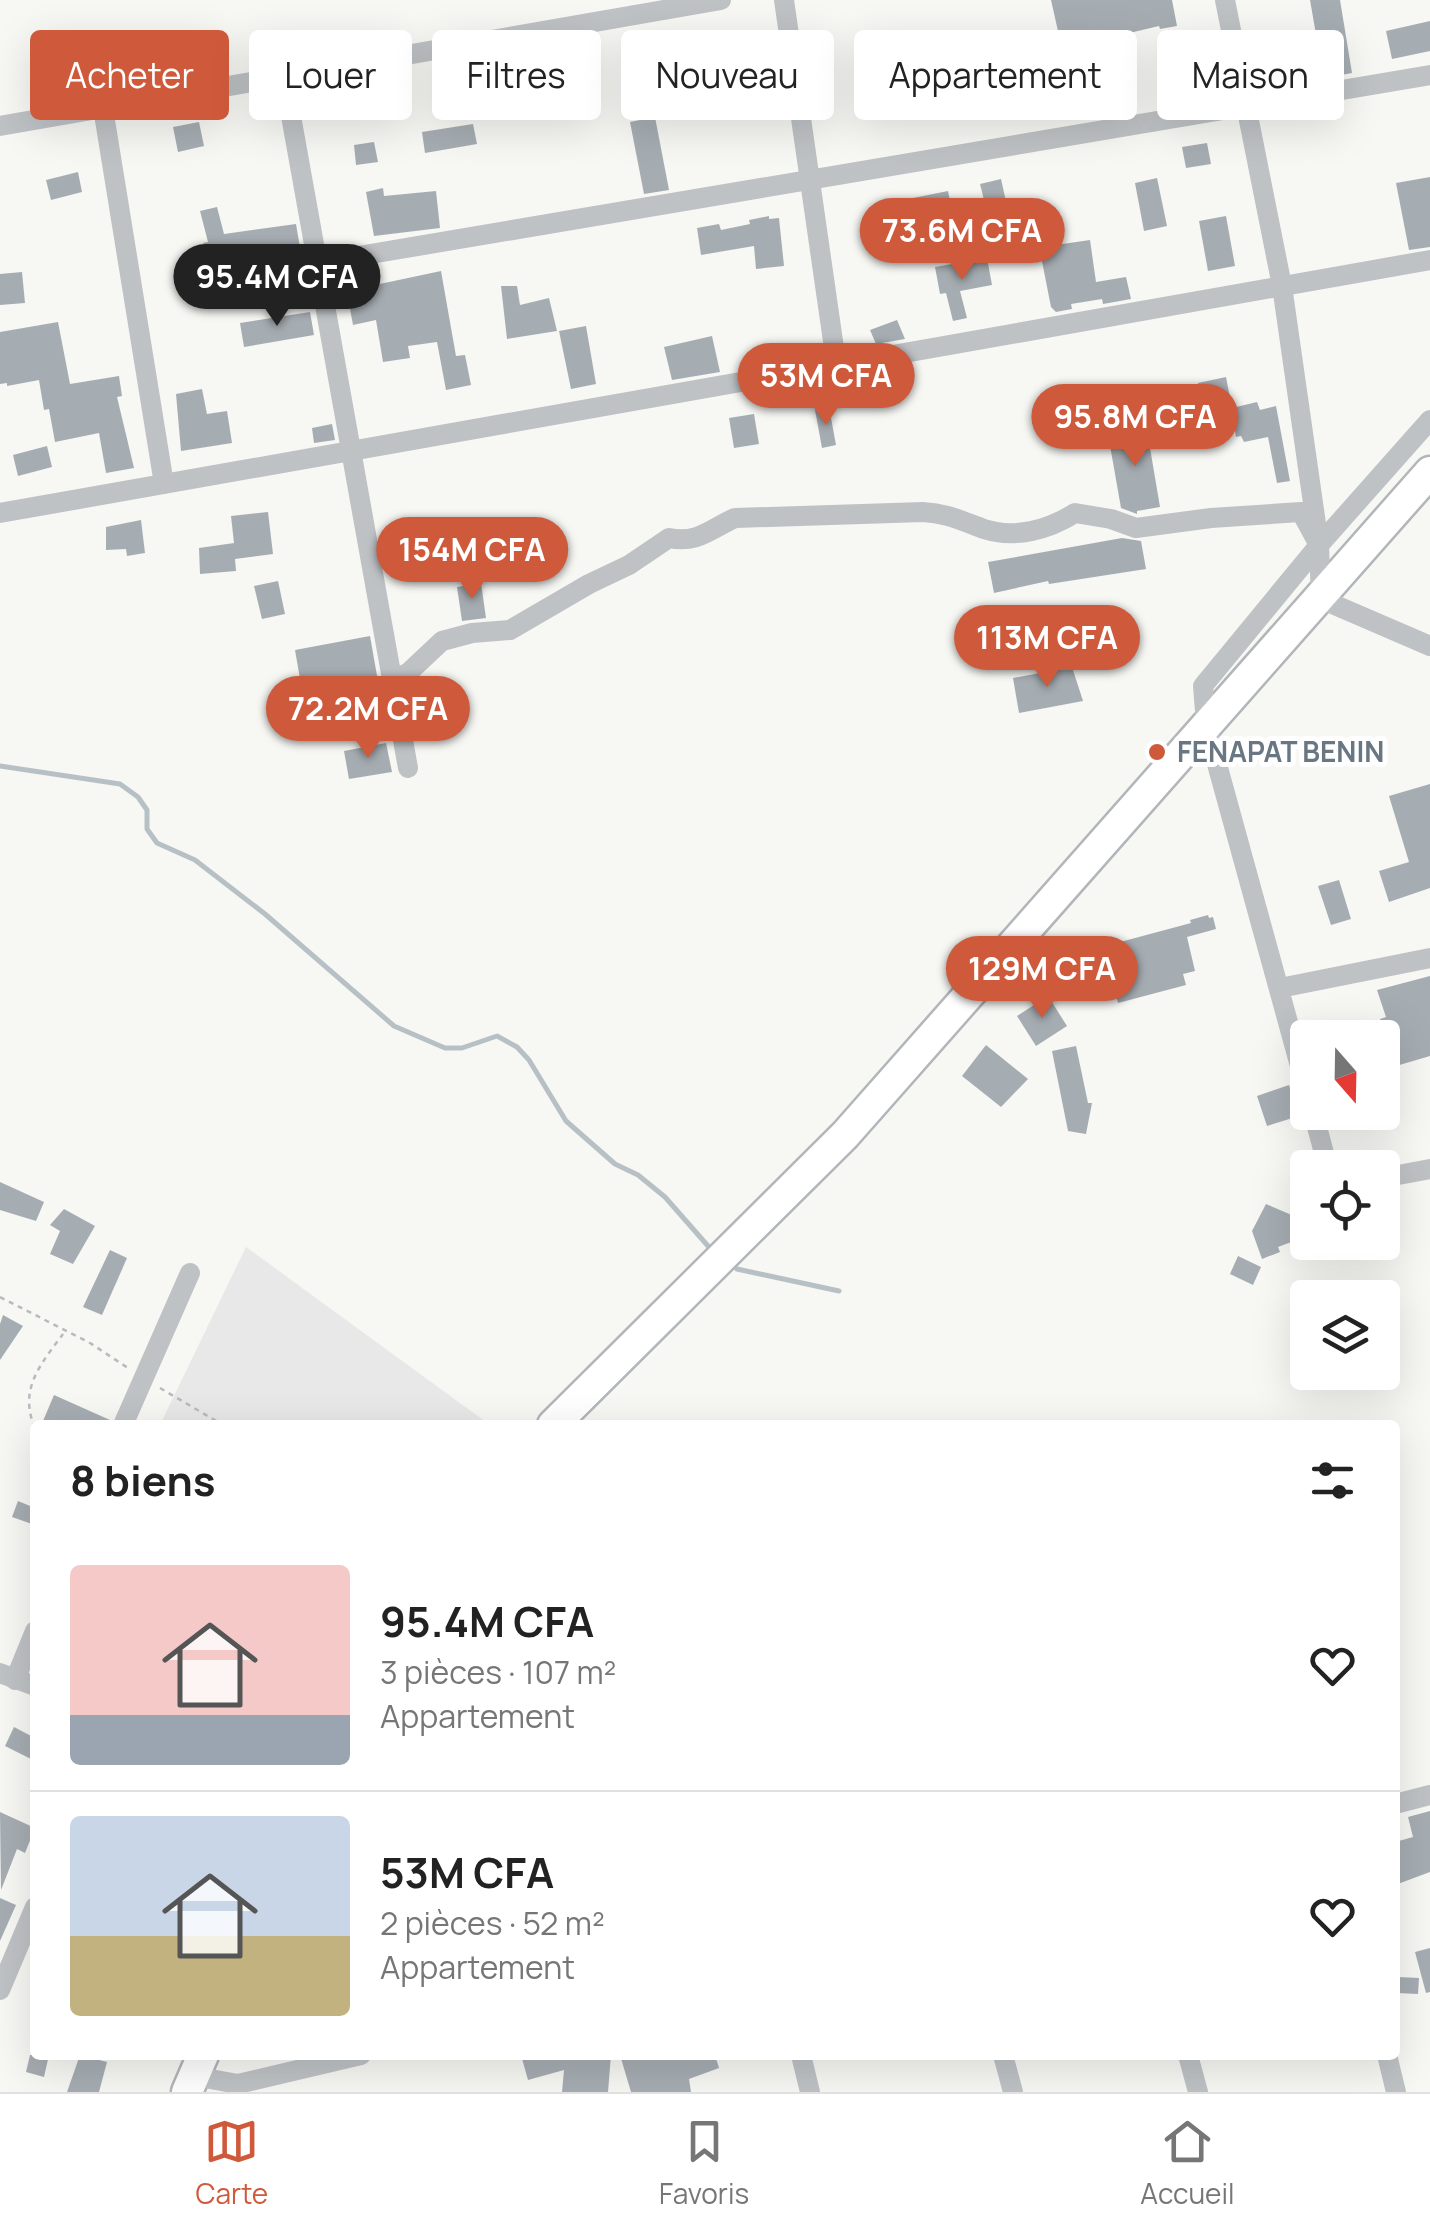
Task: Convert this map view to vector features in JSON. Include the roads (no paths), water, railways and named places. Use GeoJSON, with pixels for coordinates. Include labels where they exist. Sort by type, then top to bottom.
{"type":"FeatureCollection","features":[{"type":"Feature","properties":{"kind":"main road"},"geometry":{"type":"LineString","coordinates":[[557,1420],[845,1135],[1430,472]]}},
{"type":"Feature","properties":{"kind":"street"},"geometry":{"type":"LineString","coordinates":[[412,54],[720,0]]}},
{"type":"Feature","properties":{"kind":"street"},"geometry":{"type":"LineString","coordinates":[[784,0],[836,362]]}},
{"type":"Feature","properties":{"kind":"street"},"geometry":{"type":"LineString","coordinates":[[1225,0],[1230,30]]}},
{"type":"Feature","properties":{"kind":"street"},"geometry":{"type":"LineString","coordinates":[[1344,89],[1430,75]]}},
{"type":"Feature","properties":{"kind":"street"},"geometry":{"type":"LineString","coordinates":[[0,126],[34,120]]}},
{"type":"Feature","properties":{"kind":"street"},"geometry":{"type":"LineString","coordinates":[[105,120],[164,484]]}},
{"type":"Feature","properties":{"kind":"street"},"geometry":{"type":"LineString","coordinates":[[292,120],[408,768]]}},
{"type":"Feature","properties":{"kind":"street"},"geometry":{"type":"LineString","coordinates":[[317,263],[1162,120]]}},
{"type":"Feature","properties":{"kind":"street"},"geometry":{"type":"LineString","coordinates":[[1247,120],[1282,286],[1319,544],[1321,598],[1430,646]]}},
{"type":"Feature","properties":{"kind":"street"},"geometry":{"type":"LineString","coordinates":[[0,513],[836,362],[1430,260]]}},
{"type":"Feature","properties":{"kind":"street"},"geometry":{"type":"LineString","coordinates":[[1290,1026],[1206,724],[1203,686],[1319,544],[1430,420]]}},
{"type":"Feature","properties":{"kind":"street"},"geometry":{"type":"LineString","coordinates":[[392,681],[409,672],[442,641],[472,633],[510,630],[629,565],[669,538],[703,538],[735,518],[923,512],[944,513],[979,528],[1034,532],[1075,513],[1136,528],[1301,512],[1319,544]]}},
{"type":"Feature","properties":{"kind":"street"},"geometry":{"type":"LineString","coordinates":[[1280,988],[1430,958]]}},
{"type":"Feature","properties":{"kind":"street"},"geometry":{"type":"LineString","coordinates":[[1400,1175],[1430,1169]]}},
{"type":"Feature","properties":{"kind":"street"},"geometry":{"type":"LineString","coordinates":[[125,1420],[190,1272]]}},
{"type":"Feature","properties":{"kind":"street"},"geometry":{"type":"LineString","coordinates":[[17,1679],[30,1644]]}},
{"type":"Feature","properties":{"kind":"street"},"geometry":{"type":"LineString","coordinates":[[1400,1803],[1430,1795]]}},
{"type":"Feature","properties":{"kind":"street"},"geometry":{"type":"LineString","coordinates":[[0,1990],[30,1919]]}},
{"type":"Feature","properties":{"kind":"street"},"geometry":{"type":"LineString","coordinates":[[194,2074],[239,2088],[343,2060]]}},
{"type":"Feature","properties":{"kind":"street"},"geometry":{"type":"LineString","coordinates":[[802,2060],[810,2092]]}},
{"type":"Feature","properties":{"kind":"street"},"geometry":{"type":"LineString","coordinates":[[1004,2060],[1012,2092]]}},
{"type":"Feature","properties":{"kind":"street"},"geometry":{"type":"LineString","coordinates":[[1189,2060],[1198,2092]]}},
{"type":"Feature","properties":{"kind":"street"},"geometry":{"type":"LineString","coordinates":[[1388,2060],[1396,2092]]}},
{"type":"Feature","properties":{"kind":"waterway"},"geometry":{"type":"LineString","coordinates":[[0,766],[120,784],[138,797],[147,810],[147,829],[157,843],[195,860],[265,914],[394,1026],[445,1048],[462,1048],[497,1036],[517,1047],[566,1121],[615,1164],[638,1175],[665,1197],[708,1246]]}},
{"type":"Feature","properties":{"kind":"waterway"},"geometry":{"type":"LineString","coordinates":[[737,1269],[839,1291]]}},
{"type":"Feature","properties":{"kind":"place","name":"FENAPAT BENIN"},"geometry":{"type":"Point","coordinates":[1157,752]}}]}
